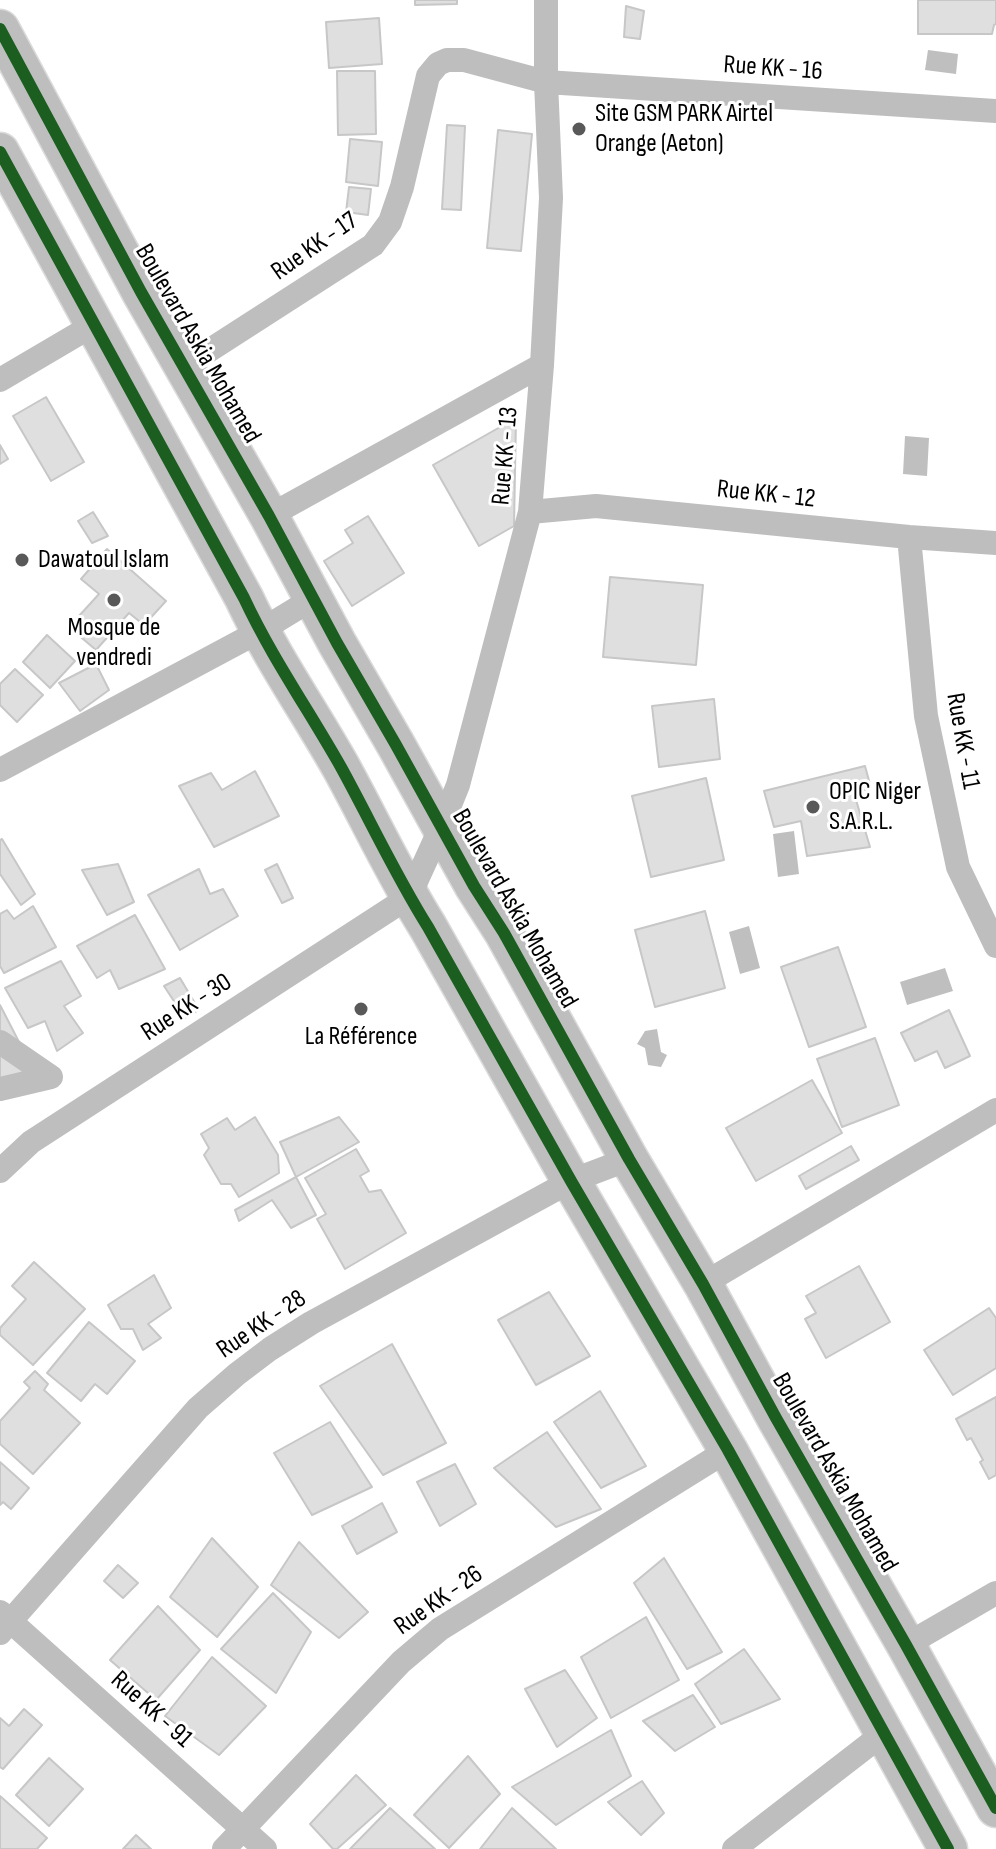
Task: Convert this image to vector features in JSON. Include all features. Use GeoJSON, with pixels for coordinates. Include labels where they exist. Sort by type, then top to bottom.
{"type":"FeatureCollection","features":[{"type":"Feature","properties":{"kind":"main road","name":"Boulevard Askia Mohamed"},"geometry":{"type":"LineString","coordinates":[[0,29],[141,292],[269,516],[337,643],[703,1284],[996,1808]]}},
{"type":"Feature","properties":{"kind":"main road"},"geometry":{"type":"LineString","coordinates":[[0,152],[260,631],[342,768],[409,897],[728,1450],[948,1849]]}},
{"type":"Feature","properties":{"kind":"street","name":"Rue KK - 13"},"geometry":{"type":"LineString","coordinates":[[409,897],[458,785],[530,512],[551,198],[546,0]]}},
{"type":"Feature","properties":{"kind":"street","name":"Rue KK - 17"},"geometry":{"type":"LineString","coordinates":[[185,366],[373,245],[390,222],[402,187],[428,76],[438,64],[447,60],[464,60]]}},
{"type":"Feature","properties":{"kind":"street","name":"Rue KK - 16"},"geometry":{"type":"LineString","coordinates":[[464,60],[546,82],[996,111]]}},
{"type":"Feature","properties":{"kind":"street"},"geometry":{"type":"LineString","coordinates":[[0,380],[95,324]]}},
{"type":"Feature","properties":{"kind":"street"},"geometry":{"type":"LineString","coordinates":[[269,516],[542,365]]}},
{"type":"Feature","properties":{"kind":"street","name":"Rue KK - 12"},"geometry":{"type":"LineString","coordinates":[[530,512],[596,506],[996,543]]}},
{"type":"Feature","properties":{"kind":"street","name":"Rue KK - 11"},"geometry":{"type":"LineString","coordinates":[[909,537],[926,716],[958,867],[996,946]]}},
{"type":"Feature","properties":{"kind":"street"},"geometry":{"type":"LineString","coordinates":[[0,770],[260,631],[314,598]]}},
{"type":"Feature","properties":{"kind":"street","name":"Rue KK - 30"},"geometry":{"type":"LineString","coordinates":[[0,1171],[31,1142],[409,897]]}},
{"type":"Feature","properties":{"kind":"street"},"geometry":{"type":"LineString","coordinates":[[0,1042],[51,1077],[0,1089]]}},
{"type":"Feature","properties":{"kind":"street"},"geometry":{"type":"LineString","coordinates":[[703,1284],[996,1110]]}},
{"type":"Feature","properties":{"kind":"street","name":"Rue KK - 28"},"geometry":{"type":"LineString","coordinates":[[4,1622],[198,1408],[270,1349],[311,1323],[571,1181],[629,1159]]}},
{"type":"Feature","properties":{"kind":"street","name":"Rue KK - 26"},"geometry":{"type":"LineString","coordinates":[[224,1849],[401,1662],[440,1629],[728,1450]]}},
{"type":"Feature","properties":{"kind":"street"},"geometry":{"type":"LineString","coordinates":[[906,1645],[996,1593]]}},
{"type":"Feature","properties":{"kind":"street","name":"Rue KK - 91"},"geometry":{"type":"LineString","coordinates":[[4,1622],[265,1849]]}},
{"type":"Feature","properties":{"kind":"street"},"geometry":{"type":"LineString","coordinates":[[734,1849],[884,1733]]}},
{"type":"Feature","properties":{"kind":"shaded area"},"geometry":{"type":"Polygon","coordinates":[[[928,50],[958,54],[956,74],[925,70],[928,50]]]}},
{"type":"Feature","properties":{"kind":"shaded area"},"geometry":{"type":"Polygon","coordinates":[[[905,436],[929,438],[927,476],[903,474],[905,436]]]}},
{"type":"Feature","properties":{"kind":"shaded area"},"geometry":{"type":"Polygon","coordinates":[[[794,831],[799,874],[778,877],[773,834],[794,831]]]}},
{"type":"Feature","properties":{"kind":"shaded area"},"geometry":{"type":"Polygon","coordinates":[[[749,926],[760,968],[740,974],[729,932],[749,926]]]}},
{"type":"Feature","properties":{"kind":"shaded area"},"geometry":{"type":"Polygon","coordinates":[[[945,968],[953,991],[907,1005],[900,982],[945,968]]]}},
{"type":"Feature","properties":{"kind":"shaded area"},"geometry":{"type":"Polygon","coordinates":[[[657,1029],[661,1052],[667,1055],[661,1067],[648,1065],[645,1048],[637,1044],[645,1031],[657,1029]]]}},
{"type":"Feature","properties":{"kind":"building"},"geometry":{"type":"Polygon","coordinates":[[[415,0],[457,0],[457,4],[415,5],[415,0]]]}},
{"type":"Feature","properties":{"kind":"building"},"geometry":{"type":"Polygon","coordinates":[[[918,0],[996,0],[996,24],[992,34],[918,34],[918,0]]]}},
{"type":"Feature","properties":{"kind":"building"},"geometry":{"type":"Polygon","coordinates":[[[626,6],[644,11],[640,39],[624,37],[626,6]]]}},
{"type":"Feature","properties":{"kind":"building"},"geometry":{"type":"Polygon","coordinates":[[[379,18],[382,64],[329,68],[326,22],[379,18]]]}},
{"type":"Feature","properties":{"kind":"building"},"geometry":{"type":"Polygon","coordinates":[[[337,71],[375,71],[376,134],[338,135],[337,71]]]}},
{"type":"Feature","properties":{"kind":"building"},"geometry":{"type":"Polygon","coordinates":[[[447,125],[465,126],[461,210],[442,209],[447,125]]]}},
{"type":"Feature","properties":{"kind":"building"},"geometry":{"type":"Polygon","coordinates":[[[498,130],[532,134],[521,251],[487,248],[498,130]]]}},
{"type":"Feature","properties":{"kind":"building"},"geometry":{"type":"Polygon","coordinates":[[[350,139],[382,142],[378,186],[346,182],[350,139]]]}},
{"type":"Feature","properties":{"kind":"building"},"geometry":{"type":"Polygon","coordinates":[[[349,187],[371,189],[368,215],[346,212],[349,187]]]}},
{"type":"Feature","properties":{"kind":"building"},"geometry":{"type":"Polygon","coordinates":[[[46,397],[84,462],[51,481],[13,416],[46,397]]]}},
{"type":"Feature","properties":{"kind":"building"},"geometry":{"type":"Polygon","coordinates":[[[516,418],[514,526],[479,546],[433,465],[516,418]]]}},
{"type":"Feature","properties":{"kind":"building"},"geometry":{"type":"Polygon","coordinates":[[[0,445],[8,459],[0,464],[0,445]]]}},
{"type":"Feature","properties":{"kind":"building"},"geometry":{"type":"Polygon","coordinates":[[[93,512],[108,536],[92,543],[78,521],[93,512]]]}},
{"type":"Feature","properties":{"kind":"building"},"geometry":{"type":"Polygon","coordinates":[[[368,516],[404,573],[352,606],[324,561],[353,543],[345,530],[368,516]]]}},
{"type":"Feature","properties":{"kind":"building"},"geometry":{"type":"Polygon","coordinates":[[[107,549],[166,601],[144,625],[129,613],[96,650],[69,627],[99,594],[81,579],[107,549]]]}},
{"type":"Feature","properties":{"kind":"building"},"geometry":{"type":"Polygon","coordinates":[[[610,577],[703,585],[696,665],[603,657],[610,577]]]}},
{"type":"Feature","properties":{"kind":"building"},"geometry":{"type":"Polygon","coordinates":[[[47,635],[75,661],[50,688],[23,662],[47,635]]]}},
{"type":"Feature","properties":{"kind":"building"},"geometry":{"type":"Polygon","coordinates":[[[96,664],[109,690],[80,711],[59,683],[96,664]]]}},
{"type":"Feature","properties":{"kind":"building"},"geometry":{"type":"Polygon","coordinates":[[[15,669],[43,695],[17,722],[0,705],[0,684],[15,669]]]}},
{"type":"Feature","properties":{"kind":"building"},"geometry":{"type":"Polygon","coordinates":[[[714,699],[720,759],[659,767],[652,706],[714,699]]]}},
{"type":"Feature","properties":{"kind":"building","name":"OPIC Niger S.A.R.L."},"geometry":{"type":"Polygon","coordinates":[[[865,766],[871,788],[854,793],[870,847],[807,856],[801,821],[774,827],[764,791],[865,766]]]}},
{"type":"Feature","properties":{"kind":"building"},"geometry":{"type":"Polygon","coordinates":[[[255,771],[279,816],[214,847],[179,786],[211,773],[222,790],[255,771]]]}},
{"type":"Feature","properties":{"kind":"building"},"geometry":{"type":"Polygon","coordinates":[[[706,778],[724,860],[651,877],[632,796],[706,778]]]}},
{"type":"Feature","properties":{"kind":"building"},"geometry":{"type":"Polygon","coordinates":[[[2,839],[35,894],[21,905],[0,874],[2,839]]]}},
{"type":"Feature","properties":{"kind":"building"},"geometry":{"type":"Polygon","coordinates":[[[118,864],[134,902],[107,915],[82,870],[118,864]]]}},
{"type":"Feature","properties":{"kind":"building"},"geometry":{"type":"Polygon","coordinates":[[[277,864],[293,898],[282,903],[265,870],[277,864]]]}},
{"type":"Feature","properties":{"kind":"building"},"geometry":{"type":"Polygon","coordinates":[[[199,869],[210,894],[223,889],[238,916],[180,950],[148,895],[199,869]]]}},
{"type":"Feature","properties":{"kind":"building"},"geometry":{"type":"Polygon","coordinates":[[[33,906],[56,947],[4,973],[0,966],[0,914],[7,910],[14,919],[33,906]]]}},
{"type":"Feature","properties":{"kind":"building"},"geometry":{"type":"Polygon","coordinates":[[[705,911],[725,988],[655,1007],[635,930],[705,911]]]}},
{"type":"Feature","properties":{"kind":"building"},"geometry":{"type":"Polygon","coordinates":[[[135,915],[165,969],[119,989],[110,970],[97,978],[77,946],[135,915]]]}},
{"type":"Feature","properties":{"kind":"building"},"geometry":{"type":"Polygon","coordinates":[[[838,947],[866,1027],[809,1047],[781,967],[838,947]]]}},
{"type":"Feature","properties":{"kind":"building"},"geometry":{"type":"Polygon","coordinates":[[[61,961],[81,996],[64,1006],[83,1033],[57,1051],[45,1021],[28,1028],[5,988],[61,961]]]}},
{"type":"Feature","properties":{"kind":"building"},"geometry":{"type":"Polygon","coordinates":[[[180,978],[199,1010],[185,1018],[164,986],[180,978]]]}},
{"type":"Feature","properties":{"kind":"building"},"geometry":{"type":"Polygon","coordinates":[[[0,1005],[34,1071],[0,1087],[0,1005]]]}},
{"type":"Feature","properties":{"kind":"building"},"geometry":{"type":"Polygon","coordinates":[[[949,1010],[970,1056],[945,1068],[937,1051],[915,1061],[901,1033],[949,1010]]]}},
{"type":"Feature","properties":{"kind":"building"},"geometry":{"type":"Polygon","coordinates":[[[875,1038],[899,1105],[842,1127],[817,1059],[875,1038]]]}},
{"type":"Feature","properties":{"kind":"building"},"geometry":{"type":"Polygon","coordinates":[[[812,1080],[842,1133],[756,1181],[726,1128],[812,1080]]]}},
{"type":"Feature","properties":{"kind":"building"},"geometry":{"type":"Polygon","coordinates":[[[255,1117],[278,1155],[279,1173],[239,1197],[231,1184],[221,1184],[204,1155],[209,1148],[201,1134],[227,1118],[235,1130],[255,1117]]]}},
{"type":"Feature","properties":{"kind":"building"},"geometry":{"type":"Polygon","coordinates":[[[339,1117],[359,1142],[296,1177],[280,1142],[339,1117]]]}},
{"type":"Feature","properties":{"kind":"building"},"geometry":{"type":"Polygon","coordinates":[[[851,1146],[859,1160],[806,1189],[799,1176],[851,1146]]]}},
{"type":"Feature","properties":{"kind":"building"},"geometry":{"type":"Polygon","coordinates":[[[356,1149],[369,1171],[360,1176],[369,1192],[381,1190],[406,1233],[345,1269],[317,1219],[326,1214],[305,1178],[356,1149]]]}},
{"type":"Feature","properties":{"kind":"building"},"geometry":{"type":"Polygon","coordinates":[[[296,1177],[316,1215],[291,1228],[272,1200],[239,1221],[235,1210],[296,1177]]]}},
{"type":"Feature","properties":{"kind":"building"},"geometry":{"type":"Polygon","coordinates":[[[34,1262],[85,1309],[33,1365],[0,1335],[0,1328],[26,1299],[12,1286],[34,1262]]]}},
{"type":"Feature","properties":{"kind":"building"},"geometry":{"type":"Polygon","coordinates":[[[859,1266],[890,1322],[826,1358],[805,1319],[816,1313],[806,1296],[859,1266]]]}},
{"type":"Feature","properties":{"kind":"building"},"geometry":{"type":"Polygon","coordinates":[[[154,1275],[171,1308],[148,1324],[161,1338],[143,1350],[133,1329],[121,1329],[108,1305],[154,1275]]]}},
{"type":"Feature","properties":{"kind":"building"},"geometry":{"type":"Polygon","coordinates":[[[549,1292],[590,1356],[536,1385],[498,1320],[549,1292]]]}},
{"type":"Feature","properties":{"kind":"building"},"geometry":{"type":"Polygon","coordinates":[[[989,1308],[996,1318],[996,1368],[953,1395],[924,1350],[989,1308]]]}},
{"type":"Feature","properties":{"kind":"building"},"geometry":{"type":"Polygon","coordinates":[[[89,1322],[135,1361],[107,1394],[95,1384],[81,1401],[47,1373],[89,1322]]]}},
{"type":"Feature","properties":{"kind":"building"},"geometry":{"type":"Polygon","coordinates":[[[392,1344],[446,1443],[383,1475],[320,1386],[392,1344]]]}},
{"type":"Feature","properties":{"kind":"building"},"geometry":{"type":"Polygon","coordinates":[[[35,1371],[48,1384],[44,1390],[80,1423],[33,1474],[0,1444],[0,1421],[30,1388],[24,1382],[35,1371]]]}},
{"type":"Feature","properties":{"kind":"building"},"geometry":{"type":"Polygon","coordinates":[[[600,1391],[646,1466],[601,1488],[554,1422],[600,1391]]]}},
{"type":"Feature","properties":{"kind":"building"},"geometry":{"type":"Polygon","coordinates":[[[996,1397],[996,1475],[989,1479],[971,1438],[967,1440],[956,1419],[996,1397]]]}},
{"type":"Feature","properties":{"kind":"building"},"geometry":{"type":"Polygon","coordinates":[[[330,1422],[372,1487],[312,1515],[274,1453],[330,1422]]]}},
{"type":"Feature","properties":{"kind":"building"},"geometry":{"type":"Polygon","coordinates":[[[547,1432],[601,1509],[556,1527],[494,1468],[547,1432]]]}},
{"type":"Feature","properties":{"kind":"building"},"geometry":{"type":"Polygon","coordinates":[[[0,1462],[29,1488],[11,1509],[3,1502],[0,1505],[0,1462]]]}},
{"type":"Feature","properties":{"kind":"building"},"geometry":{"type":"Polygon","coordinates":[[[455,1464],[476,1504],[440,1526],[417,1482],[455,1464]]]}},
{"type":"Feature","properties":{"kind":"building"},"geometry":{"type":"Polygon","coordinates":[[[382,1503],[397,1532],[357,1554],[342,1526],[382,1503]]]}},
{"type":"Feature","properties":{"kind":"building"},"geometry":{"type":"Polygon","coordinates":[[[212,1538],[258,1587],[217,1637],[170,1597],[212,1538]]]}},
{"type":"Feature","properties":{"kind":"building"},"geometry":{"type":"Polygon","coordinates":[[[299,1542],[368,1612],[339,1638],[271,1585],[299,1542]]]}},
{"type":"Feature","properties":{"kind":"building"},"geometry":{"type":"Polygon","coordinates":[[[664,1558],[722,1652],[687,1669],[634,1583],[664,1558]]]}},
{"type":"Feature","properties":{"kind":"building"},"geometry":{"type":"Polygon","coordinates":[[[118,1565],[138,1583],[123,1598],[104,1581],[118,1565]]]}},
{"type":"Feature","properties":{"kind":"building"},"geometry":{"type":"Polygon","coordinates":[[[273,1593],[311,1632],[276,1693],[221,1649],[273,1593]]]}},
{"type":"Feature","properties":{"kind":"building"},"geometry":{"type":"Polygon","coordinates":[[[158,1606],[200,1650],[156,1700],[110,1660],[158,1606]]]}},
{"type":"Feature","properties":{"kind":"building"},"geometry":{"type":"Polygon","coordinates":[[[646,1617],[679,1680],[611,1718],[581,1657],[646,1617]]]}},
{"type":"Feature","properties":{"kind":"building"},"geometry":{"type":"Polygon","coordinates":[[[744,1649],[780,1699],[721,1724],[695,1684],[744,1649]]]}},
{"type":"Feature","properties":{"kind":"building"},"geometry":{"type":"Polygon","coordinates":[[[212,1657],[266,1706],[219,1755],[165,1716],[212,1657]]]}},
{"type":"Feature","properties":{"kind":"building"},"geometry":{"type":"Polygon","coordinates":[[[565,1670],[597,1718],[557,1747],[525,1689],[565,1670]]]}},
{"type":"Feature","properties":{"kind":"building"},"geometry":{"type":"Polygon","coordinates":[[[693,1695],[715,1727],[675,1751],[643,1721],[693,1695]]]}},
{"type":"Feature","properties":{"kind":"building"},"geometry":{"type":"Polygon","coordinates":[[[24,1709],[42,1725],[3,1769],[0,1767],[0,1718],[9,1726],[24,1709]]]}},
{"type":"Feature","properties":{"kind":"building"},"geometry":{"type":"Polygon","coordinates":[[[611,1730],[631,1776],[556,1825],[512,1787],[611,1730]]]}},
{"type":"Feature","properties":{"kind":"building"},"geometry":{"type":"Polygon","coordinates":[[[468,1756],[500,1794],[449,1848],[414,1815],[468,1756]]]}},
{"type":"Feature","properties":{"kind":"building"},"geometry":{"type":"Polygon","coordinates":[[[49,1758],[83,1789],[49,1826],[16,1795],[49,1758]]]}},
{"type":"Feature","properties":{"kind":"building"},"geometry":{"type":"Polygon","coordinates":[[[356,1775],[386,1805],[337,1849],[333,1849],[310,1824],[356,1775]]]}},
{"type":"Feature","properties":{"kind":"building"},"geometry":{"type":"Polygon","coordinates":[[[642,1781],[664,1813],[641,1835],[608,1802],[642,1781]]]}},
{"type":"Feature","properties":{"kind":"building"},"geometry":{"type":"Polygon","coordinates":[[[0,1796],[47,1838],[37,1849],[0,1849],[0,1796]]]}},
{"type":"Feature","properties":{"kind":"building"},"geometry":{"type":"Polygon","coordinates":[[[390,1808],[435,1849],[350,1849],[390,1808]]]}},
{"type":"Feature","properties":{"kind":"building"},"geometry":{"type":"Polygon","coordinates":[[[512,1808],[556,1849],[480,1849],[512,1808]]]}},
{"type":"Feature","properties":{"kind":"building"},"geometry":{"type":"Polygon","coordinates":[[[136,1835],[151,1849],[123,1849],[136,1835]]]}},
{"type":"Feature","properties":{"kind":"cycle path"},"geometry":{"type":"LineString","coordinates":[[0,29],[141,292],[269,516],[337,643],[703,1284],[996,1808]]}},
{"type":"Feature","properties":{"kind":"cycle path"},"geometry":{"type":"LineString","coordinates":[[0,152],[267,642],[342,769],[405,888],[571,1181],[728,1450],[948,1849]]}},
{"type":"Feature","properties":{"kind":"place","name":"Site GSM PARK Airtel Orange (Aeton)"},"geometry":{"type":"Point","coordinates":[579,129]}},
{"type":"Feature","properties":{"kind":"place","name":"Dawatoul Islam"},"geometry":{"type":"Point","coordinates":[22,560]}},
{"type":"Feature","properties":{"kind":"place","name":"Mosque de vendredi"},"geometry":{"type":"Point","coordinates":[114,600]}},
{"type":"Feature","properties":{"kind":"place","name":"OPIC Niger S.A.R.L."},"geometry":{"type":"Point","coordinates":[813,807]}},
{"type":"Feature","properties":{"kind":"place","name":"La Référence"},"geometry":{"type":"Point","coordinates":[361,1009]}}]}
